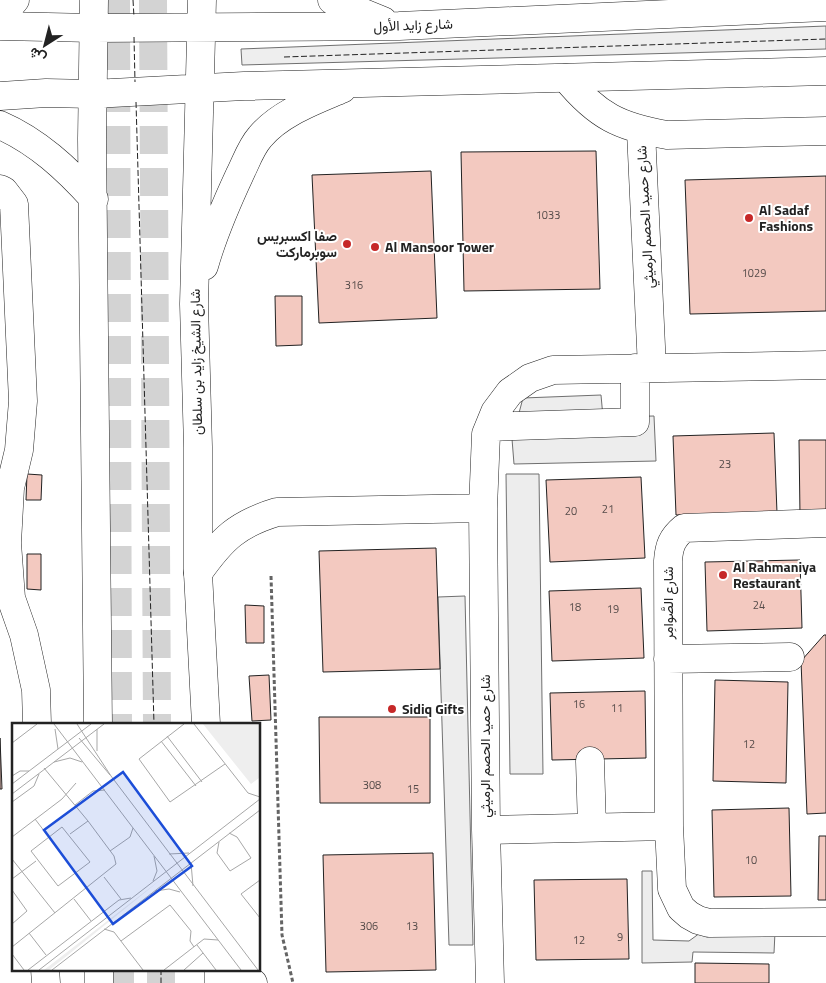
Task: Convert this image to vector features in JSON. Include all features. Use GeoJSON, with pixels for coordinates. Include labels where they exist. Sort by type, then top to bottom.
{"type":"FeatureCollection","features":[{"type":"Feature","properties":{"kind":"main road"},"geometry":{"type":"LineString","coordinates":[[0,16],[14,0]]}},
{"type":"Feature","properties":{"kind":"main road"},"geometry":{"type":"LineString","coordinates":[[94,0],[93,94],[98,723]]}},
{"type":"Feature","properties":{"kind":"main road","name":"شارع الشيخ زايد بن سلطان"},"geometry":{"type":"LineString","coordinates":[[202,0],[194,304],[198,447],[198,573],[206,723]]}},
{"type":"Feature","properties":{"kind":"main road"},"geometry":{"type":"LineString","coordinates":[[332,0],[358,12],[399,26]]}},
{"type":"Feature","properties":{"kind":"main road","name":"شارع زايد الأول"},"geometry":{"type":"LineString","coordinates":[[0,26],[94,28],[399,26],[813,5]]}},
{"type":"Feature","properties":{"kind":"main road"},"geometry":{"type":"LineString","coordinates":[[0,96],[46,93],[93,94],[200,88],[826,71]]}},
{"type":"Feature","properties":{"kind":"main road","name":"شارع حميد الحصم الرميثي"},"geometry":{"type":"LineString","coordinates":[[566,78],[579,94],[594,107],[610,118],[641,130],[643,368]]}},
{"type":"Feature","properties":{"kind":"main road"},"geometry":{"type":"LineString","coordinates":[[194,304],[219,221],[248,157],[260,137],[280,120],[310,103],[355,84]]}},
{"type":"Feature","properties":{"kind":"main road"},"geometry":{"type":"LineString","coordinates":[[0,125],[37,146],[52,157],[94,199]]}},
{"type":"Feature","properties":{"kind":"main road"},"geometry":{"type":"LineString","coordinates":[[641,130],[667,135],[826,131]]}},
{"type":"Feature","properties":{"kind":"main road"},"geometry":{"type":"LineString","coordinates":[[0,189],[4,191],[14,204],[23,401],[18,450],[10,488],[8,552],[11,598],[24,635],[36,690],[37,723]]}},
{"type":"Feature","properties":{"kind":"main road","name":"شارع حميد الحصم الرميثي"},"geometry":{"type":"LineString","coordinates":[[490,983],[486,830],[483,508],[486,434],[495,412],[510,392],[530,378],[552,370],[826,365]]}},
{"type":"Feature","properties":{"kind":"main road"},"geometry":{"type":"LineString","coordinates":[[489,427],[635,422],[643,368]]}},
{"type":"Feature","properties":{"kind":"main road"},"geometry":{"type":"LineString","coordinates":[[198,573],[226,538],[241,526],[277,512],[483,508]]}},
{"type":"Feature","properties":{"kind":"main road","name":"شارع الصَّوامِر"},"geometry":{"type":"LineString","coordinates":[[826,523],[684,528],[675,535],[670,543],[668,561],[669,826],[672,888],[681,908],[698,920],[709,922],[826,922]]}},
{"type":"Feature","properties":{"kind":"main road"},"geometry":{"type":"LineString","coordinates":[[668,658],[790,658]]}},
{"type":"Feature","properties":{"kind":"main road"},"geometry":{"type":"LineString","coordinates":[[590,761],[592,827]]}},
{"type":"Feature","properties":{"kind":"main road"},"geometry":{"type":"LineString","coordinates":[[486,830],[669,826]]}},
{"type":"Feature","properties":{"kind":"main road"},"geometry":{"type":"LineString","coordinates":[[45,970],[46,983]]}},
{"type":"Feature","properties":{"kind":"main road"},"geometry":{"type":"LineString","coordinates":[[99,970],[100,983]]}},
{"type":"Feature","properties":{"kind":"main road"},"geometry":{"type":"LineString","coordinates":[[219,970],[219,983]]}},
{"type":"Feature","properties":{"kind":"main road"},"geometry":{"type":"LineString","coordinates":[[237,970],[253,983]]}},
{"type":"Feature","properties":{"kind":"path"},"geometry":{"type":"LineString","coordinates":[[271,576],[282,935],[293,983]]}},
{"type":"Feature","properties":{"kind":"shaded area"},"geometry":{"type":"Polygon","coordinates":[[[826,26],[826,49],[242,65],[241,49],[826,26]]]}},
{"type":"Feature","properties":{"kind":"shaded area"},"geometry":{"type":"Polygon","coordinates":[[[601,395],[603,417],[654,416],[656,461],[514,464],[512,439],[523,398],[601,395]]]}},
{"type":"Feature","properties":{"kind":"shaded area"},"geometry":{"type":"Polygon","coordinates":[[[506,474],[539,474],[543,774],[510,774],[506,474]]]}},
{"type":"Feature","properties":{"kind":"shaded area"},"geometry":{"type":"Polygon","coordinates":[[[465,596],[473,945],[449,945],[438,597],[465,596]]]}},
{"type":"Feature","properties":{"kind":"shaded area"},"geometry":{"type":"Polygon","coordinates":[[[642,871],[652,871],[653,940],[689,941],[700,933],[775,932],[774,953],[693,952],[692,962],[642,963],[642,871]]]}},
{"type":"Feature","properties":{"kind":"building"},"geometry":{"type":"Polygon","coordinates":[[[596,151],[600,289],[464,291],[461,152],[596,151]]]}},
{"type":"Feature","properties":{"kind":"building","name":"Al Mansoor Tower"},"geometry":{"type":"Polygon","coordinates":[[[431,171],[437,318],[319,323],[312,175],[431,171]]]}},
{"type":"Feature","properties":{"kind":"building"},"geometry":{"type":"Polygon","coordinates":[[[826,176],[826,311],[690,314],[685,180],[826,176]]]}},
{"type":"Feature","properties":{"kind":"building"},"geometry":{"type":"Polygon","coordinates":[[[275,296],[302,296],[302,345],[276,346],[275,296]]]}},
{"type":"Feature","properties":{"kind":"building"},"geometry":{"type":"Polygon","coordinates":[[[774,433],[777,513],[676,515],[673,436],[774,433]]]}},
{"type":"Feature","properties":{"kind":"building"},"geometry":{"type":"Polygon","coordinates":[[[799,440],[826,440],[826,514],[800,515],[799,440]]]}},
{"type":"Feature","properties":{"kind":"building"},"geometry":{"type":"Polygon","coordinates":[[[27,474],[42,475],[41,500],[26,500],[27,474]]]}},
{"type":"Feature","properties":{"kind":"building"},"geometry":{"type":"Polygon","coordinates":[[[641,477],[645,558],[550,562],[546,480],[641,477]]]}},
{"type":"Feature","properties":{"kind":"building"},"geometry":{"type":"Polygon","coordinates":[[[436,548],[440,669],[323,672],[319,551],[436,548]]]}},
{"type":"Feature","properties":{"kind":"building"},"geometry":{"type":"Polygon","coordinates":[[[27,554],[41,554],[41,590],[27,589],[27,554]]]}},
{"type":"Feature","properties":{"kind":"building"},"geometry":{"type":"Polygon","coordinates":[[[800,560],[802,628],[707,631],[705,562],[800,560]]]}},
{"type":"Feature","properties":{"kind":"building"},"geometry":{"type":"Polygon","coordinates":[[[641,588],[644,658],[552,661],[549,591],[641,588]]]}},
{"type":"Feature","properties":{"kind":"building"},"geometry":{"type":"Polygon","coordinates":[[[245,605],[264,606],[264,643],[246,643],[245,605]]]}},
{"type":"Feature","properties":{"kind":"building"},"geometry":{"type":"Polygon","coordinates":[[[826,635],[826,813],[807,814],[801,661],[826,635]]]}},
{"type":"Feature","properties":{"kind":"building"},"geometry":{"type":"Polygon","coordinates":[[[269,675],[271,720],[252,721],[249,676],[269,675]]]}},
{"type":"Feature","properties":{"kind":"building"},"geometry":{"type":"Polygon","coordinates":[[[715,680],[788,682],[786,783],[713,781],[715,680]]]}},
{"type":"Feature","properties":{"kind":"building"},"geometry":{"type":"Polygon","coordinates":[[[645,691],[646,758],[552,760],[550,693],[645,691]]]}},
{"type":"Feature","properties":{"kind":"building"},"geometry":{"type":"Polygon","coordinates":[[[319,717],[430,717],[430,803],[320,803],[319,717]]]}},
{"type":"Feature","properties":{"kind":"building"},"geometry":{"type":"Polygon","coordinates":[[[0,738],[2,789],[0,789],[0,738]]]}},
{"type":"Feature","properties":{"kind":"building"},"geometry":{"type":"Polygon","coordinates":[[[789,808],[791,896],[714,897],[712,810],[789,808]]]}},
{"type":"Feature","properties":{"kind":"building"},"geometry":{"type":"Polygon","coordinates":[[[819,836],[826,836],[826,900],[818,900],[819,836]]]}},
{"type":"Feature","properties":{"kind":"building"},"geometry":{"type":"Polygon","coordinates":[[[433,853],[436,970],[326,972],[323,855],[433,853]]]}},
{"type":"Feature","properties":{"kind":"building"},"geometry":{"type":"Polygon","coordinates":[[[627,879],[629,959],[536,960],[534,880],[627,879]]]}},
{"type":"Feature","properties":{"kind":"building"},"geometry":{"type":"Polygon","coordinates":[[[695,963],[769,964],[769,983],[695,983],[695,963]]]}},
{"type":"Feature","properties":{"kind":"tunnel"},"geometry":{"type":"LineString","coordinates":[[116,0],[118,723]]}},
{"type":"Feature","properties":{"kind":"tunnel"},"geometry":{"type":"LineString","coordinates":[[153,0],[157,723]]}},
{"type":"Feature","properties":{"kind":"tunnel"},"geometry":{"type":"LineString","coordinates":[[120,970],[120,983]]}},
{"type":"Feature","properties":{"kind":"tunnel"},"geometry":{"type":"LineString","coordinates":[[161,970],[161,983]]}},
{"type":"Feature","properties":{"kind":"fence"},"geometry":{"type":"LineString","coordinates":[[133,0],[134,17]]}},
{"type":"Feature","properties":{"kind":"fence"},"geometry":{"type":"LineString","coordinates":[[134,37],[135,82]]}},
{"type":"Feature","properties":{"kind":"fence"},"geometry":{"type":"LineString","coordinates":[[284,57],[826,39]]}},
{"type":"Feature","properties":{"kind":"fence"},"geometry":{"type":"LineString","coordinates":[[136,102],[154,723]]}},
{"type":"Feature","properties":{"kind":"fence"},"geometry":{"type":"LineString","coordinates":[[161,970],[161,983]]}},
{"type":"Feature","properties":{"kind":"place","name":"Al Sadaf Fashions"},"geometry":{"type":"Point","coordinates":[749,218]}},
{"type":"Feature","properties":{"kind":"place","name":"صفا اكسبريس سوبرماركت"},"geometry":{"type":"Point","coordinates":[347,244]}},
{"type":"Feature","properties":{"kind":"place","name":"Al Mansoor Tower"},"geometry":{"type":"Point","coordinates":[375,247]}},
{"type":"Feature","properties":{"kind":"place","name":"Al Rahmaniya Restaurant"},"geometry":{"type":"Point","coordinates":[723,575]}},
{"type":"Feature","properties":{"kind":"place","name":"Sidiq Gifts"},"geometry":{"type":"Point","coordinates":[392,709]}}]}
